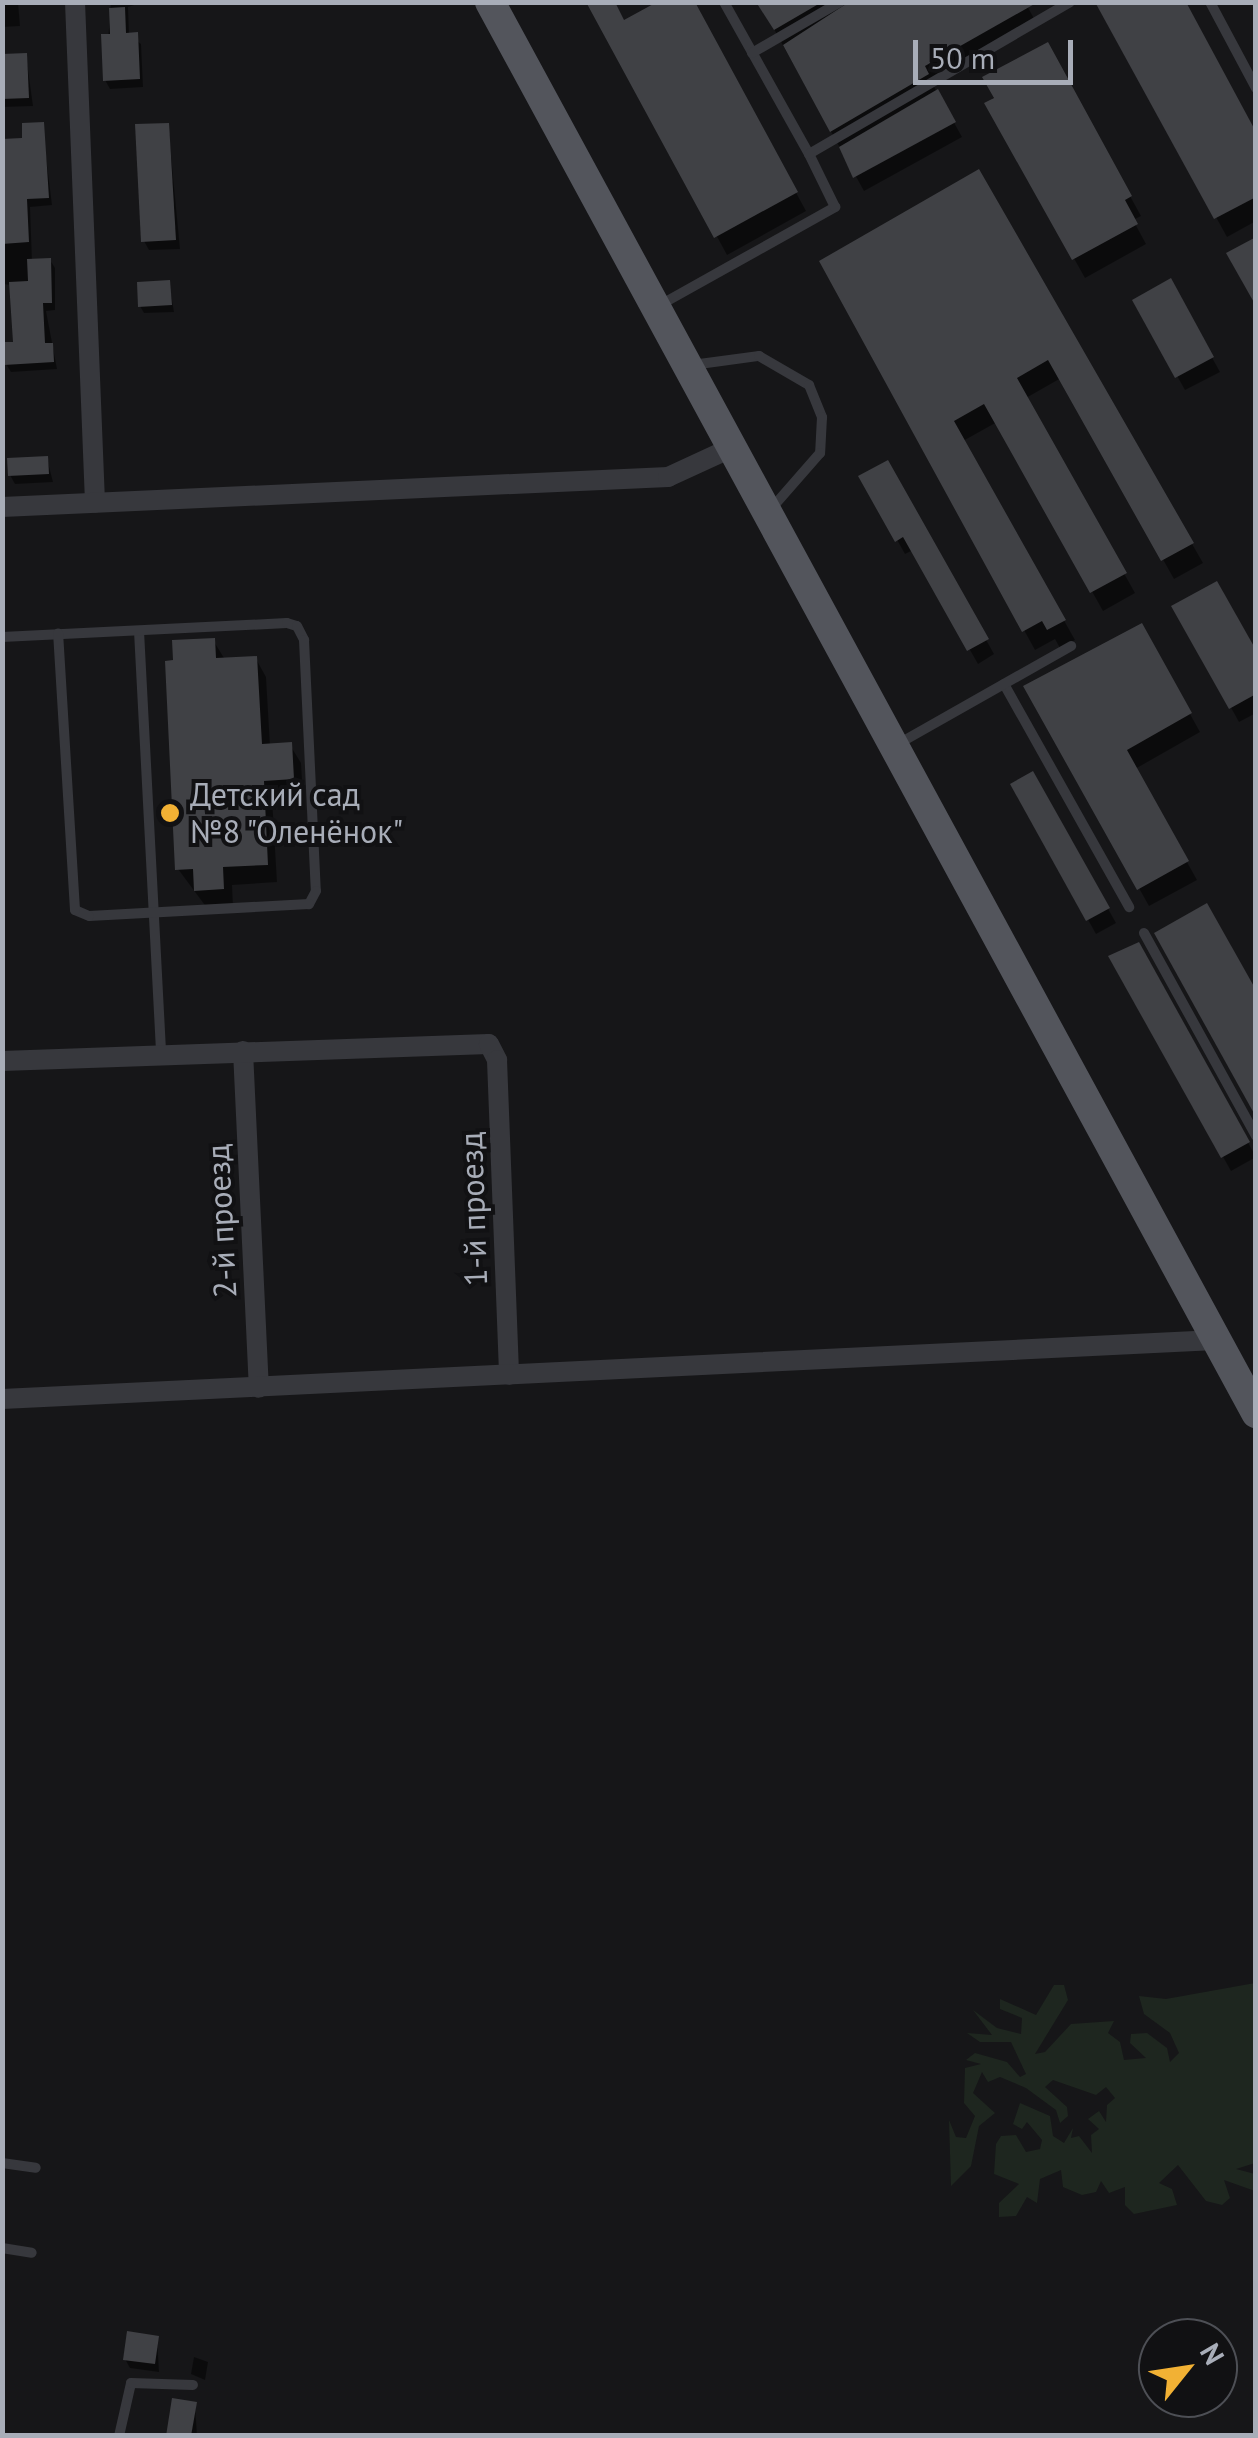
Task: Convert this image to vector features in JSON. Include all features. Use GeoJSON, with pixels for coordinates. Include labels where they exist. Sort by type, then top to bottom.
{"type":"FeatureCollection","features":[{"type":"Feature","properties":{"kind":"main road"},"geometry":{"type":"LineString","coordinates":[[490,2],[1256,1413]]}},
{"type":"Feature","properties":{"kind":"street"},"geometry":{"type":"LineString","coordinates":[[75,2],[95,502]]}},
{"type":"Feature","properties":{"kind":"street"},"geometry":{"type":"LineString","coordinates":[[2,507],[668,477],[732,448]]}},
{"type":"Feature","properties":{"kind":"street","name":"1-й проезд"},"geometry":{"type":"LineString","coordinates":[[243,1051],[489,1044],[497,1060],[509,1375]]}},
{"type":"Feature","properties":{"kind":"street"},"geometry":{"type":"LineString","coordinates":[[2,1061],[243,1051]]}},
{"type":"Feature","properties":{"kind":"street","name":"2-й проезд"},"geometry":{"type":"LineString","coordinates":[[243,1051],[259,1388]]}},
{"type":"Feature","properties":{"kind":"street"},"geometry":{"type":"LineString","coordinates":[[2,1399],[1216,1340]]}},
{"type":"Feature","properties":{"kind":"lane"},"geometry":{"type":"LineString","coordinates":[[655,308],[834,206],[724,2]]}},
{"type":"Feature","properties":{"kind":"lane"},"geometry":{"type":"LineString","coordinates":[[752,53],[840,2]]}},
{"type":"Feature","properties":{"kind":"lane"},"geometry":{"type":"LineString","coordinates":[[809,154],[1070,2]]}},
{"type":"Feature","properties":{"kind":"lane"},"geometry":{"type":"LineString","coordinates":[[1210,2],[1256,88]]}},
{"type":"Feature","properties":{"kind":"lane"},"geometry":{"type":"LineString","coordinates":[[687,367],[713,358],[759,356],[808,385],[822,418],[820,453],[767,514]]}},
{"type":"Feature","properties":{"kind":"lane"},"geometry":{"type":"LineString","coordinates":[[2,637],[58,634],[139,630],[287,623],[304,640],[314,898],[301,907],[90,916],[71,900],[58,634]]}},
{"type":"Feature","properties":{"kind":"lane"},"geometry":{"type":"LineString","coordinates":[[139,630],[160,1054]]}},
{"type":"Feature","properties":{"kind":"lane"},"geometry":{"type":"LineString","coordinates":[[894,746],[1071,646]]}},
{"type":"Feature","properties":{"kind":"lane"},"geometry":{"type":"LineString","coordinates":[[1004,684],[1129,907]]}},
{"type":"Feature","properties":{"kind":"lane"},"geometry":{"type":"LineString","coordinates":[[1144,933],[1256,1136]]}},
{"type":"Feature","properties":{"kind":"lane"},"geometry":{"type":"LineString","coordinates":[[2,2162],[36,2168]]}},
{"type":"Feature","properties":{"kind":"lane"},"geometry":{"type":"LineString","coordinates":[[2,2248],[32,2253]]}},
{"type":"Feature","properties":{"kind":"lane"},"geometry":{"type":"LineString","coordinates":[[119,2436],[131,2383],[193,2385]]}},
{"type":"Feature","properties":{"kind":"shaded area"},"geometry":{"type":"Polygon","coordinates":[[[1255,1983],[1255,2163],[1236,2169],[1255,2174],[1255,2191],[1224,2180],[1230,2198],[1222,2205],[1206,2201],[1178,2165],[1159,2183],[1172,2189],[1177,2205],[1134,2214],[1125,2205],[1125,2187],[1109,2193],[1101,2181],[1096,2192],[1082,2195],[1063,2187],[1061,2170],[1040,2179],[1037,2203],[1027,2197],[1016,2216],[999,2217],[999,2203],[1019,2184],[994,2174],[996,2144],[1001,2136],[1016,2135],[1026,2152],[1040,2149],[1042,2140],[1027,2122],[1022,2129],[1013,2124],[1020,2103],[1050,2116],[1053,2136],[1064,2143],[1073,2128],[1071,2138],[1079,2136],[1092,2153],[1091,2135],[1099,2129],[1088,2119],[1099,2111],[1106,2122],[1107,2105],[1115,2098],[1106,2087],[1096,2095],[1053,2080],[1045,2087],[1067,2107],[1068,2116],[1060,2123],[1056,2110],[1026,2088],[1000,2077],[988,2082],[982,2072],[973,2093],[995,2113],[979,2126],[971,2166],[951,2186],[949,2120],[956,2137],[966,2138],[975,2116],[964,2103],[965,2068],[981,2064],[966,2060],[975,2053],[1007,2062],[1020,2077],[1026,2074],[1011,2042],[980,2042],[967,2033],[992,2035],[973,2010],[997,2028],[1021,2034],[1022,2018],[1000,2009],[1000,1999],[1036,2015],[1054,1985],[1064,1985],[1068,2000],[1035,2054],[1045,2052],[1071,2024],[1114,2021],[1108,2033],[1120,2042],[1124,2060],[1146,2058],[1130,2043],[1131,2034],[1147,2033],[1167,2048],[1170,2062],[1179,2053],[1170,2033],[1144,2014],[1139,1996],[1166,1999],[1255,1983]]]}},
{"type":"Feature","properties":{"kind":"building"},"geometry":{"type":"Polygon","coordinates":[[[586,2],[615,2],[624,20],[657,2],[695,2],[798,192],[714,238],[586,2]]]}},
{"type":"Feature","properties":{"kind":"building"},"geometry":{"type":"Polygon","coordinates":[[[756,2],[822,2],[774,30],[756,2]]]}},
{"type":"Feature","properties":{"kind":"building"},"geometry":{"type":"Polygon","coordinates":[[[849,2],[1038,2],[925,66],[929,74],[830,132],[783,45],[849,2]]]}},
{"type":"Feature","properties":{"kind":"building"},"geometry":{"type":"Polygon","coordinates":[[[1095,2],[1186,2],[1256,132],[1256,197],[1214,219],[1095,2]]]}},
{"type":"Feature","properties":{"kind":"building"},"geometry":{"type":"Polygon","coordinates":[[[125,7],[126,33],[138,32],[140,79],[103,81],[101,34],[110,34],[109,8],[125,7]]]}},
{"type":"Feature","properties":{"kind":"building"},"geometry":{"type":"Polygon","coordinates":[[[1048,42],[1132,196],[1125,200],[1138,224],[1072,260],[984,103],[994,98],[982,77],[1048,42]]]}},
{"type":"Feature","properties":{"kind":"building"},"geometry":{"type":"Polygon","coordinates":[[[27,53],[29,98],[2,99],[2,54],[27,53]]]}},
{"type":"Feature","properties":{"kind":"building"},"geometry":{"type":"Polygon","coordinates":[[[938,89],[956,122],[853,178],[839,147],[938,89]]]}},
{"type":"Feature","properties":{"kind":"building"},"geometry":{"type":"Polygon","coordinates":[[[44,122],[49,198],[27,199],[29,242],[2,244],[2,139],[22,138],[22,123],[44,122]]]}},
{"type":"Feature","properties":{"kind":"building"},"geometry":{"type":"Polygon","coordinates":[[[169,123],[176,240],[141,242],[135,124],[169,123]]]}},
{"type":"Feature","properties":{"kind":"building"},"geometry":{"type":"Polygon","coordinates":[[[979,169],[1194,543],[1161,561],[1048,360],[1017,378],[1127,573],[1090,593],[984,404],[954,421],[1066,620],[1047,630],[1042,621],[1022,632],[819,261],[979,169]]]}},
{"type":"Feature","properties":{"kind":"building"},"geometry":{"type":"Polygon","coordinates":[[[1256,237],[1256,306],[1226,253],[1256,237]]]}},
{"type":"Feature","properties":{"kind":"building"},"geometry":{"type":"Polygon","coordinates":[[[51,258],[52,303],[43,303],[45,343],[53,343],[54,362],[4,365],[3,342],[13,342],[9,282],[28,281],[27,259],[51,258]]]}},
{"type":"Feature","properties":{"kind":"building"},"geometry":{"type":"Polygon","coordinates":[[[1171,278],[1214,357],[1175,378],[1132,300],[1171,278]]]}},
{"type":"Feature","properties":{"kind":"building"},"geometry":{"type":"Polygon","coordinates":[[[170,280],[172,305],[138,307],[137,282],[170,280]]]}},
{"type":"Feature","properties":{"kind":"building"},"geometry":{"type":"Polygon","coordinates":[[[48,456],[49,474],[8,476],[7,458],[48,456]]]}},
{"type":"Feature","properties":{"kind":"building"},"geometry":{"type":"Polygon","coordinates":[[[888,460],[989,639],[967,651],[903,537],[895,542],[858,476],[888,460]]]}},
{"type":"Feature","properties":{"kind":"building"},"geometry":{"type":"Polygon","coordinates":[[[1217,581],[1256,650],[1256,694],[1229,709],[1171,606],[1217,581]]]}},
{"type":"Feature","properties":{"kind":"building"},"geometry":{"type":"Polygon","coordinates":[[[1142,623],[1192,713],[1127,750],[1189,861],[1137,890],[1023,686],[1142,623]]]}},
{"type":"Feature","properties":{"kind":"building"},"geometry":{"type":"Polygon","coordinates":[[[215,638],[216,658],[257,656],[262,744],[292,742],[294,779],[264,781],[268,865],[223,867],[224,889],[194,891],[193,869],[175,870],[165,661],[173,660],[172,640],[215,638]]]}},
{"type":"Feature","properties":{"kind":"building"},"geometry":{"type":"Polygon","coordinates":[[[1033,771],[1110,908],[1086,921],[1010,784],[1033,771]]]}},
{"type":"Feature","properties":{"kind":"building"},"geometry":{"type":"Polygon","coordinates":[[[1207,903],[1256,990],[1256,1117],[1154,933],[1207,903]]]}},
{"type":"Feature","properties":{"kind":"building"},"geometry":{"type":"Polygon","coordinates":[[[1139,942],[1250,1142],[1221,1158],[1108,956],[1139,942]]]}},
{"type":"Feature","properties":{"kind":"building"},"geometry":{"type":"Polygon","coordinates":[[[127,2331],[159,2336],[155,2364],[123,2360],[127,2331]]]}},
{"type":"Feature","properties":{"kind":"building"},"geometry":{"type":"Polygon","coordinates":[[[172,2398],[197,2402],[191,2436],[166,2436],[172,2398]]]}},
{"type":"Feature","properties":{"kind":"place","name":"Детский сад №8 \"Оленёнок\""},"geometry":{"type":"Point","coordinates":[170,813]}}]}
